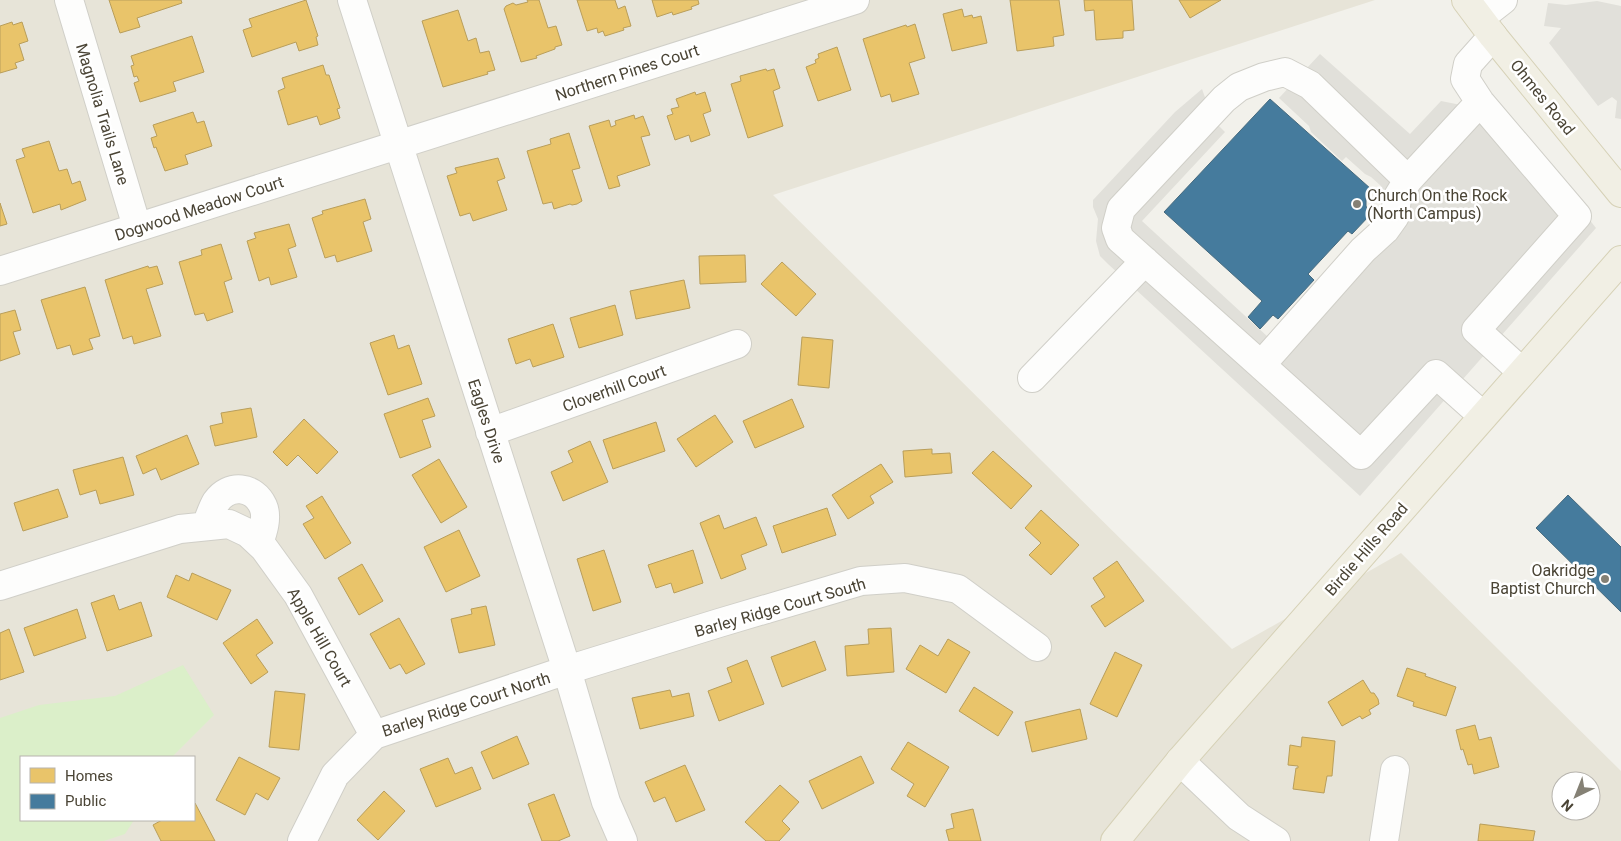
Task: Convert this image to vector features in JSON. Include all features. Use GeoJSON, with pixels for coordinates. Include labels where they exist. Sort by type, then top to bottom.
{"type":"FeatureCollection","features":[{"type":"Feature","properties":{"kind":"main road","name":"Ohmes Road"},"geometry":{"type":"LineString","coordinates":[[1480,18],[1621,193]]}},
{"type":"Feature","properties":{"kind":"main road","name":"Birdie Hills Road"},"geometry":{"type":"LineString","coordinates":[[1115,841],[1180,761],[1621,260]]}},
{"type":"Feature","properties":{"kind":"street","name":"Magnolia Trails Lane"},"geometry":{"type":"LineString","coordinates":[[69,0],[137,227]]}},
{"type":"Feature","properties":{"kind":"street","name":"Eagles Drive"},"geometry":{"type":"LineString","coordinates":[[352,0],[567,670],[606,802],[623,841]]}},
{"type":"Feature","properties":{"kind":"street"},"geometry":{"type":"LineString","coordinates":[[1503,0],[1480,18],[1466,79],[1480,102],[1577,216],[1476,330],[1522,372]]}},
{"type":"Feature","properties":{"kind":"street","name":"Northern Pines Court"},"geometry":{"type":"LineString","coordinates":[[398,145],[842,2]]}},
{"type":"Feature","properties":{"kind":"street"},"geometry":{"type":"LineString","coordinates":[[1408,180],[1310,86],[1285,72],[1264,77],[1239,87],[1224,99],[1121,209],[1116,228],[1120,239],[1361,455],[1436,374],[1483,416]]}},
{"type":"Feature","properties":{"kind":"street"},"geometry":{"type":"LineString","coordinates":[[1261,365],[1363,250],[1385,230],[1395,216],[1397,198],[1408,180],[1480,102]]}},
{"type":"Feature","properties":{"kind":"street","name":"Dogwood Meadow Court"},"geometry":{"type":"LineString","coordinates":[[0,271],[398,145]]}},
{"type":"Feature","properties":{"kind":"street"},"geometry":{"type":"LineString","coordinates":[[1032,378],[1145,261]]}},
{"type":"Feature","properties":{"kind":"street","name":"Cloverhill Court"},"geometry":{"type":"LineString","coordinates":[[490,432],[737,344]]}},
{"type":"Feature","properties":{"kind":"street"},"geometry":{"type":"LineString","coordinates":[[206,526],[217,500],[230,490],[243,489],[254,493],[264,507],[265,527],[259,543]]}},
{"type":"Feature","properties":{"kind":"street","name":"Apple Hill Court"},"geometry":{"type":"LineString","coordinates":[[0,586],[180,529],[228,524],[248,533],[264,548],[298,595],[374,735]]}},
{"type":"Feature","properties":{"kind":"street","name":"Barley Ridge Court South"},"geometry":{"type":"LineString","coordinates":[[567,670],[861,581],[905,578],[958,589],[1036,648]]}},
{"type":"Feature","properties":{"kind":"street","name":"Barley Ridge Court North"},"geometry":{"type":"LineString","coordinates":[[302,841],[335,774],[374,735],[567,670]]}},
{"type":"Feature","properties":{"kind":"street"},"geometry":{"type":"LineString","coordinates":[[1180,761],[1240,817],[1276,841]]}},
{"type":"Feature","properties":{"kind":"street"},"geometry":{"type":"LineString","coordinates":[[1384,841],[1395,770]]}},
{"type":"Feature","properties":{"kind":"shaded area"},"geometry":{"type":"Polygon","coordinates":[[[0,0],[1375,0],[773,195],[1232,649],[1401,553],[1621,771],[1621,841],[0,841],[0,0]]]}},
{"type":"Feature","properties":{"kind":"shaded area"},"geometry":{"type":"Polygon","coordinates":[[[1597,1],[1621,6],[1621,119],[1615,118],[1617,101],[1612,97],[1598,106],[1549,43],[1561,28],[1544,26],[1548,3],[1566,5],[1597,1]]]}},
{"type":"Feature","properties":{"kind":"shaded area"},"geometry":{"type":"Polygon","coordinates":[[[1320,54],[1410,134],[1441,101],[1461,105],[1542,160],[1596,228],[1360,496],[1108,264],[1100,256],[1096,241],[1098,219],[1093,207],[1093,200],[1175,112],[1202,89],[1213,120],[1225,132],[1142,221],[1268,337],[1381,219],[1385,196],[1381,186],[1346,157],[1342,161],[1279,98],[1320,54]]]}},
{"type":"Feature","properties":{"kind":"green space"},"geometry":{"type":"Polygon","coordinates":[[[183,665],[214,715],[173,756],[20,756],[20,821],[133,821],[125,834],[104,841],[0,841],[0,718],[39,705],[115,696],[183,665]]]}},
{"type":"Feature","properties":{"kind":"building: Homes"},"geometry":{"type":"Polygon","coordinates":[[[109,0],[181,0],[182,3],[137,18],[140,27],[120,33],[109,0]]]}},
{"type":"Feature","properties":{"kind":"building: Homes"},"geometry":{"type":"Polygon","coordinates":[[[306,0],[318,36],[316,37],[318,45],[299,51],[296,42],[252,57],[243,30],[252,27],[249,19],[306,0]]]}},
{"type":"Feature","properties":{"kind":"building: Homes"},"geometry":{"type":"Polygon","coordinates":[[[527,0],[539,0],[548,28],[556,26],[562,45],[536,56],[537,58],[521,62],[504,9],[513,3],[516,5],[528,2],[527,0]]]}},
{"type":"Feature","properties":{"kind":"building: Homes"},"geometry":{"type":"Polygon","coordinates":[[[577,0],[615,0],[618,9],[625,6],[631,26],[605,36],[603,31],[598,33],[597,28],[587,31],[577,0]]]}},
{"type":"Feature","properties":{"kind":"building: Homes"},"geometry":{"type":"Polygon","coordinates":[[[652,0],[698,0],[699,4],[691,7],[692,9],[673,15],[672,12],[657,17],[652,0]]]}},
{"type":"Feature","properties":{"kind":"building: Homes"},"geometry":{"type":"Polygon","coordinates":[[[1010,0],[1059,0],[1064,35],[1053,37],[1054,46],[1017,51],[1010,0]]]}},
{"type":"Feature","properties":{"kind":"building: Homes"},"geometry":{"type":"Polygon","coordinates":[[[1084,0],[1132,0],[1134,30],[1123,31],[1123,38],[1096,40],[1094,10],[1085,11],[1084,0]]]}},
{"type":"Feature","properties":{"kind":"building: Homes"},"geometry":{"type":"Polygon","coordinates":[[[1179,0],[1221,0],[1190,18],[1179,0]]]}},
{"type":"Feature","properties":{"kind":"building: Homes"},"geometry":{"type":"Polygon","coordinates":[[[962,9],[964,17],[972,15],[973,18],[981,16],[987,43],[952,51],[943,14],[962,9]]]}},
{"type":"Feature","properties":{"kind":"building: Homes"},"geometry":{"type":"Polygon","coordinates":[[[458,10],[468,41],[476,38],[480,53],[489,51],[495,70],[487,72],[488,74],[443,87],[422,21],[458,10]]]}},
{"type":"Feature","properties":{"kind":"building: Homes"},"geometry":{"type":"Polygon","coordinates":[[[12,22],[13,25],[22,22],[28,41],[19,44],[24,60],[15,63],[17,68],[0,73],[0,26],[12,22]]]}},
{"type":"Feature","properties":{"kind":"building: Homes"},"geometry":{"type":"Polygon","coordinates":[[[915,24],[925,58],[909,63],[919,94],[892,102],[890,94],[881,97],[863,39],[906,25],[907,27],[915,24]]]}},
{"type":"Feature","properties":{"kind":"building: Homes"},"geometry":{"type":"Polygon","coordinates":[[[192,36],[204,72],[173,82],[176,91],[140,102],[134,83],[139,81],[137,76],[134,77],[131,66],[134,65],[131,56],[192,36]]]}},
{"type":"Feature","properties":{"kind":"building: Homes"},"geometry":{"type":"Polygon","coordinates":[[[837,47],[851,90],[818,101],[806,67],[816,63],[815,60],[819,58],[818,54],[837,47]]]}},
{"type":"Feature","properties":{"kind":"building: Homes"},"geometry":{"type":"Polygon","coordinates":[[[323,65],[326,75],[329,75],[340,108],[337,109],[340,118],[320,125],[317,116],[288,125],[278,91],[285,88],[282,78],[323,65]]]}},
{"type":"Feature","properties":{"kind":"building: Homes"},"geometry":{"type":"Polygon","coordinates":[[[766,69],[767,71],[774,69],[780,88],[773,91],[783,126],[748,138],[731,84],[741,81],[740,76],[766,69]]]}},
{"type":"Feature","properties":{"kind":"building: Homes"},"geometry":{"type":"Polygon","coordinates":[[[695,92],[696,95],[705,92],[711,111],[703,114],[710,135],[691,142],[689,135],[675,140],[667,116],[673,114],[671,109],[679,107],[676,99],[695,92]]]}},
{"type":"Feature","properties":{"kind":"building: Homes"},"geometry":{"type":"Polygon","coordinates":[[[193,112],[197,123],[204,121],[212,146],[185,155],[188,164],[165,171],[151,138],[157,136],[153,125],[193,112]]]}},
{"type":"Feature","properties":{"kind":"building: Homes"},"geometry":{"type":"Polygon","coordinates":[[[634,115],[635,119],[643,116],[650,135],[641,137],[650,165],[617,176],[620,186],[609,189],[589,126],[609,120],[611,127],[616,125],[615,121],[634,115]]]}},
{"type":"Feature","properties":{"kind":"building: Homes"},"geometry":{"type":"Polygon","coordinates":[[[569,133],[580,168],[572,170],[582,201],[577,204],[554,209],[552,202],[543,204],[527,151],[551,144],[550,139],[569,133]]]}},
{"type":"Feature","properties":{"kind":"building: Homes"},"geometry":{"type":"Polygon","coordinates":[[[49,141],[59,171],[67,169],[72,184],[80,181],[86,200],[61,210],[60,204],[33,213],[16,160],[25,157],[22,149],[49,141]]]}},
{"type":"Feature","properties":{"kind":"building: Homes"},"geometry":{"type":"Polygon","coordinates":[[[498,158],[505,178],[497,181],[507,210],[473,221],[470,213],[460,216],[447,176],[457,173],[455,168],[498,158]]]}},
{"type":"Feature","properties":{"kind":"building: Homes"},"geometry":{"type":"Polygon","coordinates":[[[365,199],[371,219],[363,222],[372,251],[337,262],[335,255],[325,258],[312,218],[323,214],[322,211],[365,199]]]}},
{"type":"Feature","properties":{"kind":"building: Homes"},"geometry":{"type":"Polygon","coordinates":[[[0,203],[7,224],[0,226],[0,203]]]}},
{"type":"Feature","properties":{"kind":"building: Homes"},"geometry":{"type":"Polygon","coordinates":[[[289,224],[296,246],[288,249],[297,277],[271,285],[269,277],[259,281],[247,241],[256,238],[254,233],[289,224]]]}},
{"type":"Feature","properties":{"kind":"building: Homes"},"geometry":{"type":"Polygon","coordinates":[[[221,244],[232,279],[224,282],[233,312],[207,321],[204,313],[195,315],[179,262],[202,255],[201,250],[221,244]]]}},
{"type":"Feature","properties":{"kind":"building: Homes"},"geometry":{"type":"Polygon","coordinates":[[[745,255],[746,282],[700,284],[699,256],[745,255]]]}},
{"type":"Feature","properties":{"kind":"building: Homes"},"geometry":{"type":"Polygon","coordinates":[[[782,262],[816,294],[796,316],[761,284],[782,262]]]}},
{"type":"Feature","properties":{"kind":"building: Homes"},"geometry":{"type":"Polygon","coordinates":[[[148,266],[149,268],[157,266],[163,284],[146,289],[161,336],[134,344],[132,336],[123,339],[105,280],[148,266]]]}},
{"type":"Feature","properties":{"kind":"building: Homes"},"geometry":{"type":"Polygon","coordinates":[[[684,280],[690,308],[636,319],[630,291],[684,280]]]}},
{"type":"Feature","properties":{"kind":"building: Homes"},"geometry":{"type":"Polygon","coordinates":[[[85,287],[100,336],[89,339],[93,349],[73,355],[70,345],[57,349],[41,300],[85,287]]]}},
{"type":"Feature","properties":{"kind":"building: Homes"},"geometry":{"type":"Polygon","coordinates":[[[615,305],[623,335],[579,348],[570,318],[615,305]]]}},
{"type":"Feature","properties":{"kind":"building: Homes"},"geometry":{"type":"Polygon","coordinates":[[[15,310],[21,330],[13,332],[20,354],[0,361],[0,314],[15,310]]]}},
{"type":"Feature","properties":{"kind":"building: Homes"},"geometry":{"type":"Polygon","coordinates":[[[553,324],[564,357],[533,367],[530,359],[516,364],[508,339],[553,324]]]}},
{"type":"Feature","properties":{"kind":"building: Homes"},"geometry":{"type":"Polygon","coordinates":[[[394,335],[398,349],[409,345],[422,384],[388,395],[370,343],[394,335]]]}},
{"type":"Feature","properties":{"kind":"building: Homes"},"geometry":{"type":"Polygon","coordinates":[[[802,337],[833,340],[829,388],[798,385],[802,337]]]}},
{"type":"Feature","properties":{"kind":"building: Homes"},"geometry":{"type":"Polygon","coordinates":[[[428,398],[435,416],[422,420],[431,447],[400,458],[384,414],[428,398]]]}},
{"type":"Feature","properties":{"kind":"building: Homes"},"geometry":{"type":"Polygon","coordinates":[[[792,399],[804,427],[755,448],[743,421],[792,399]]]}},
{"type":"Feature","properties":{"kind":"building: Homes"},"geometry":{"type":"Polygon","coordinates":[[[251,408],[257,437],[215,446],[210,426],[223,423],[221,413],[251,408]]]}},
{"type":"Feature","properties":{"kind":"building: Homes"},"geometry":{"type":"Polygon","coordinates":[[[715,415],[733,442],[696,467],[677,439],[715,415]]]}},
{"type":"Feature","properties":{"kind":"building: Homes"},"geometry":{"type":"Polygon","coordinates":[[[304,419],[338,452],[317,474],[298,455],[287,466],[273,452],[304,419]]]}},
{"type":"Feature","properties":{"kind":"building: Homes"},"geometry":{"type":"Polygon","coordinates":[[[656,422],[665,451],[613,469],[603,440],[656,422]]]}},
{"type":"Feature","properties":{"kind":"building: Homes"},"geometry":{"type":"Polygon","coordinates":[[[187,435],[199,464],[161,480],[156,468],[143,474],[136,456],[187,435]]]}},
{"type":"Feature","properties":{"kind":"building: Homes"},"geometry":{"type":"Polygon","coordinates":[[[590,441],[608,482],[563,501],[551,472],[573,462],[568,451],[590,441]]]}},
{"type":"Feature","properties":{"kind":"building: Homes"},"geometry":{"type":"Polygon","coordinates":[[[932,449],[932,454],[950,453],[952,473],[905,477],[903,451],[932,449]]]}},
{"type":"Feature","properties":{"kind":"building: Homes"},"geometry":{"type":"Polygon","coordinates":[[[993,451],[1032,486],[1011,509],[972,473],[993,451]]]}},
{"type":"Feature","properties":{"kind":"building: Homes"},"geometry":{"type":"Polygon","coordinates":[[[123,457],[134,495],[100,504],[96,490],[80,495],[73,470],[123,457]]]}},
{"type":"Feature","properties":{"kind":"building: Homes"},"geometry":{"type":"Polygon","coordinates":[[[439,459],[467,507],[441,523],[412,475],[439,459]]]}},
{"type":"Feature","properties":{"kind":"building: Homes"},"geometry":{"type":"Polygon","coordinates":[[[881,464],[893,482],[870,496],[874,503],[848,519],[832,495],[881,464]]]}},
{"type":"Feature","properties":{"kind":"building: Homes"},"geometry":{"type":"Polygon","coordinates":[[[58,489],[68,517],[23,531],[14,503],[58,489]]]}},
{"type":"Feature","properties":{"kind":"building: Homes"},"geometry":{"type":"Polygon","coordinates":[[[322,496],[351,543],[325,559],[303,524],[314,518],[306,506],[322,496]]]}},
{"type":"Feature","properties":{"kind":"building: Homes"},"geometry":{"type":"Polygon","coordinates":[[[827,508],[836,535],[782,553],[773,526],[827,508]]]}},
{"type":"Feature","properties":{"kind":"building: Homes"},"geometry":{"type":"Polygon","coordinates":[[[1041,510],[1079,545],[1051,575],[1029,555],[1041,543],[1025,528],[1041,510]]]}},
{"type":"Feature","properties":{"kind":"building: Homes"},"geometry":{"type":"Polygon","coordinates":[[[719,515],[724,529],[756,517],[767,545],[741,555],[746,569],[721,579],[700,523],[719,515]]]}},
{"type":"Feature","properties":{"kind":"building: Homes"},"geometry":{"type":"Polygon","coordinates":[[[459,530],[480,576],[446,592],[424,547],[459,530]]]}},
{"type":"Feature","properties":{"kind":"building: Homes"},"geometry":{"type":"Polygon","coordinates":[[[604,550],[621,602],[593,611],[577,559],[604,550]]]}},
{"type":"Feature","properties":{"kind":"building: Homes"},"geometry":{"type":"Polygon","coordinates":[[[693,550],[703,583],[674,593],[671,583],[656,588],[648,565],[693,550]]]}},
{"type":"Feature","properties":{"kind":"building: Homes"},"geometry":{"type":"Polygon","coordinates":[[[1117,561],[1144,601],[1105,627],[1091,606],[1105,597],[1093,578],[1117,561]]]}},
{"type":"Feature","properties":{"kind":"building: Homes"},"geometry":{"type":"Polygon","coordinates":[[[362,564],[383,601],[359,615],[338,578],[362,564]]]}},
{"type":"Feature","properties":{"kind":"building: Homes"},"geometry":{"type":"Polygon","coordinates":[[[192,573],[231,590],[217,620],[167,597],[176,575],[189,581],[192,573]]]}},
{"type":"Feature","properties":{"kind":"building: Homes"},"geometry":{"type":"Polygon","coordinates":[[[114,595],[119,610],[141,602],[152,636],[107,651],[91,603],[114,595]]]}},
{"type":"Feature","properties":{"kind":"building: Homes"},"geometry":{"type":"Polygon","coordinates":[[[486,606],[495,645],[459,653],[451,619],[472,614],[471,609],[486,606]]]}},
{"type":"Feature","properties":{"kind":"building: Homes"},"geometry":{"type":"Polygon","coordinates":[[[77,609],[86,638],[34,656],[24,628],[77,609]]]}},
{"type":"Feature","properties":{"kind":"building: Homes"},"geometry":{"type":"Polygon","coordinates":[[[399,618],[425,664],[406,674],[400,664],[390,669],[370,634],[399,618]]]}},
{"type":"Feature","properties":{"kind":"building: Homes"},"geometry":{"type":"Polygon","coordinates":[[[257,619],[273,643],[256,655],[268,672],[251,684],[223,643],[257,619]]]}},
{"type":"Feature","properties":{"kind":"building: Homes"},"geometry":{"type":"Polygon","coordinates":[[[891,628],[894,672],[847,676],[845,646],[869,644],[868,629],[891,628]]]}},
{"type":"Feature","properties":{"kind":"building: Homes"},"geometry":{"type":"Polygon","coordinates":[[[9,629],[24,672],[0,680],[0,633],[9,629]]]}},
{"type":"Feature","properties":{"kind":"building: Homes"},"geometry":{"type":"Polygon","coordinates":[[[948,639],[970,652],[946,693],[906,669],[920,645],[938,656],[948,639]]]}},
{"type":"Feature","properties":{"kind":"building: Homes"},"geometry":{"type":"Polygon","coordinates":[[[815,641],[826,670],[782,687],[771,657],[815,641]]]}},
{"type":"Feature","properties":{"kind":"building: Homes"},"geometry":{"type":"Polygon","coordinates":[[[1115,652],[1142,665],[1117,717],[1090,704],[1115,652]]]}},
{"type":"Feature","properties":{"kind":"building: Homes"},"geometry":{"type":"Polygon","coordinates":[[[747,660],[764,704],[719,721],[708,691],[732,682],[727,668],[747,660]]]}},
{"type":"Feature","properties":{"kind":"building: Homes"},"geometry":{"type":"Polygon","coordinates":[[[1407,668],[1456,687],[1446,716],[1413,706],[1414,702],[1397,696],[1407,668]]]}},
{"type":"Feature","properties":{"kind":"building: Homes"},"geometry":{"type":"Polygon","coordinates":[[[1363,680],[1371,693],[1374,693],[1378,699],[1379,704],[1369,710],[1371,714],[1362,719],[1360,716],[1342,726],[1328,702],[1363,680]]]}},
{"type":"Feature","properties":{"kind":"building: Homes"},"geometry":{"type":"Polygon","coordinates":[[[974,687],[1013,712],[998,736],[959,711],[974,687]]]}},
{"type":"Feature","properties":{"kind":"building: Homes"},"geometry":{"type":"Polygon","coordinates":[[[670,690],[672,697],[689,693],[694,716],[640,729],[632,698],[670,690]]]}},
{"type":"Feature","properties":{"kind":"building: Homes"},"geometry":{"type":"Polygon","coordinates":[[[275,691],[305,694],[299,750],[269,747],[275,691]]]}},
{"type":"Feature","properties":{"kind":"building: Homes"},"geometry":{"type":"Polygon","coordinates":[[[1080,709],[1087,739],[1032,752],[1025,722],[1080,709]]]}},
{"type":"Feature","properties":{"kind":"building: Homes"},"geometry":{"type":"Polygon","coordinates":[[[1475,725],[1479,740],[1491,737],[1499,767],[1474,774],[1472,764],[1468,765],[1463,749],[1461,750],[1456,730],[1475,725]]]}},
{"type":"Feature","properties":{"kind":"building: Homes"},"geometry":{"type":"Polygon","coordinates":[[[517,736],[529,764],[493,779],[481,752],[517,736]]]}},
{"type":"Feature","properties":{"kind":"building: Homes"},"geometry":{"type":"Polygon","coordinates":[[[1302,737],[1335,741],[1332,776],[1327,776],[1324,793],[1293,789],[1296,768],[1298,766],[1288,765],[1290,745],[1301,747],[1302,737]]]}},
{"type":"Feature","properties":{"kind":"building: Homes"},"geometry":{"type":"Polygon","coordinates":[[[908,742],[949,767],[925,807],[907,796],[914,784],[891,769],[908,742]]]}},
{"type":"Feature","properties":{"kind":"building: Homes"},"geometry":{"type":"Polygon","coordinates":[[[861,756],[874,783],[822,809],[809,781],[861,756]]]}},
{"type":"Feature","properties":{"kind":"building: Homes"},"geometry":{"type":"Polygon","coordinates":[[[239,757],[280,778],[268,800],[256,793],[245,815],[216,800],[239,757]]]}},
{"type":"Feature","properties":{"kind":"building: Homes"},"geometry":{"type":"Polygon","coordinates":[[[448,758],[455,774],[472,767],[481,789],[436,807],[420,769],[448,758]]]}},
{"type":"Feature","properties":{"kind":"building: Homes"},"geometry":{"type":"Polygon","coordinates":[[[685,765],[705,810],[676,822],[665,797],[654,802],[645,782],[685,765]]]}},
{"type":"Feature","properties":{"kind":"building: Homes"},"geometry":{"type":"Polygon","coordinates":[[[780,785],[799,802],[782,821],[790,829],[779,841],[766,841],[745,822],[780,785]]]}},
{"type":"Feature","properties":{"kind":"building: Homes"},"geometry":{"type":"Polygon","coordinates":[[[384,791],[405,811],[378,840],[357,820],[384,791]]]}},
{"type":"Feature","properties":{"kind":"building: Homes"},"geometry":{"type":"Polygon","coordinates":[[[554,794],[570,836],[558,841],[542,841],[528,804],[554,794]]]}},
{"type":"Feature","properties":{"kind":"building: Homes"},"geometry":{"type":"Polygon","coordinates":[[[195,803],[215,841],[161,841],[153,825],[160,821],[195,821],[195,803]]]}},
{"type":"Feature","properties":{"kind":"building: Homes"},"geometry":{"type":"Polygon","coordinates":[[[973,809],[981,841],[949,841],[946,830],[954,828],[951,814],[973,809]]]}},
{"type":"Feature","properties":{"kind":"building: Homes"},"geometry":{"type":"Polygon","coordinates":[[[1480,824],[1535,831],[1533,841],[1478,841],[1480,824]]]}},
{"type":"Feature","properties":{"kind":"building: Public"},"geometry":{"type":"Polygon","coordinates":[[[1270,99],[1371,189],[1366,196],[1366,206],[1370,215],[1352,234],[1348,231],[1308,274],[1314,280],[1278,319],[1273,315],[1260,329],[1248,317],[1262,301],[1164,212],[1270,99]]]}},
{"type":"Feature","properties":{"kind":"building: Public","name":"Oakridge Baptist Church"},"geometry":{"type":"Polygon","coordinates":[[[1568,495],[1621,547],[1621,612],[1536,528],[1568,495]]]}},
{"type":"Feature","properties":{"kind":"place","name":"Church On the Rock (North Campus)"},"geometry":{"type":"Point","coordinates":[1357,204]}},
{"type":"Feature","properties":{"kind":"place","name":"Oakridge Baptist Church"},"geometry":{"type":"Point","coordinates":[1605,579]}}]}
